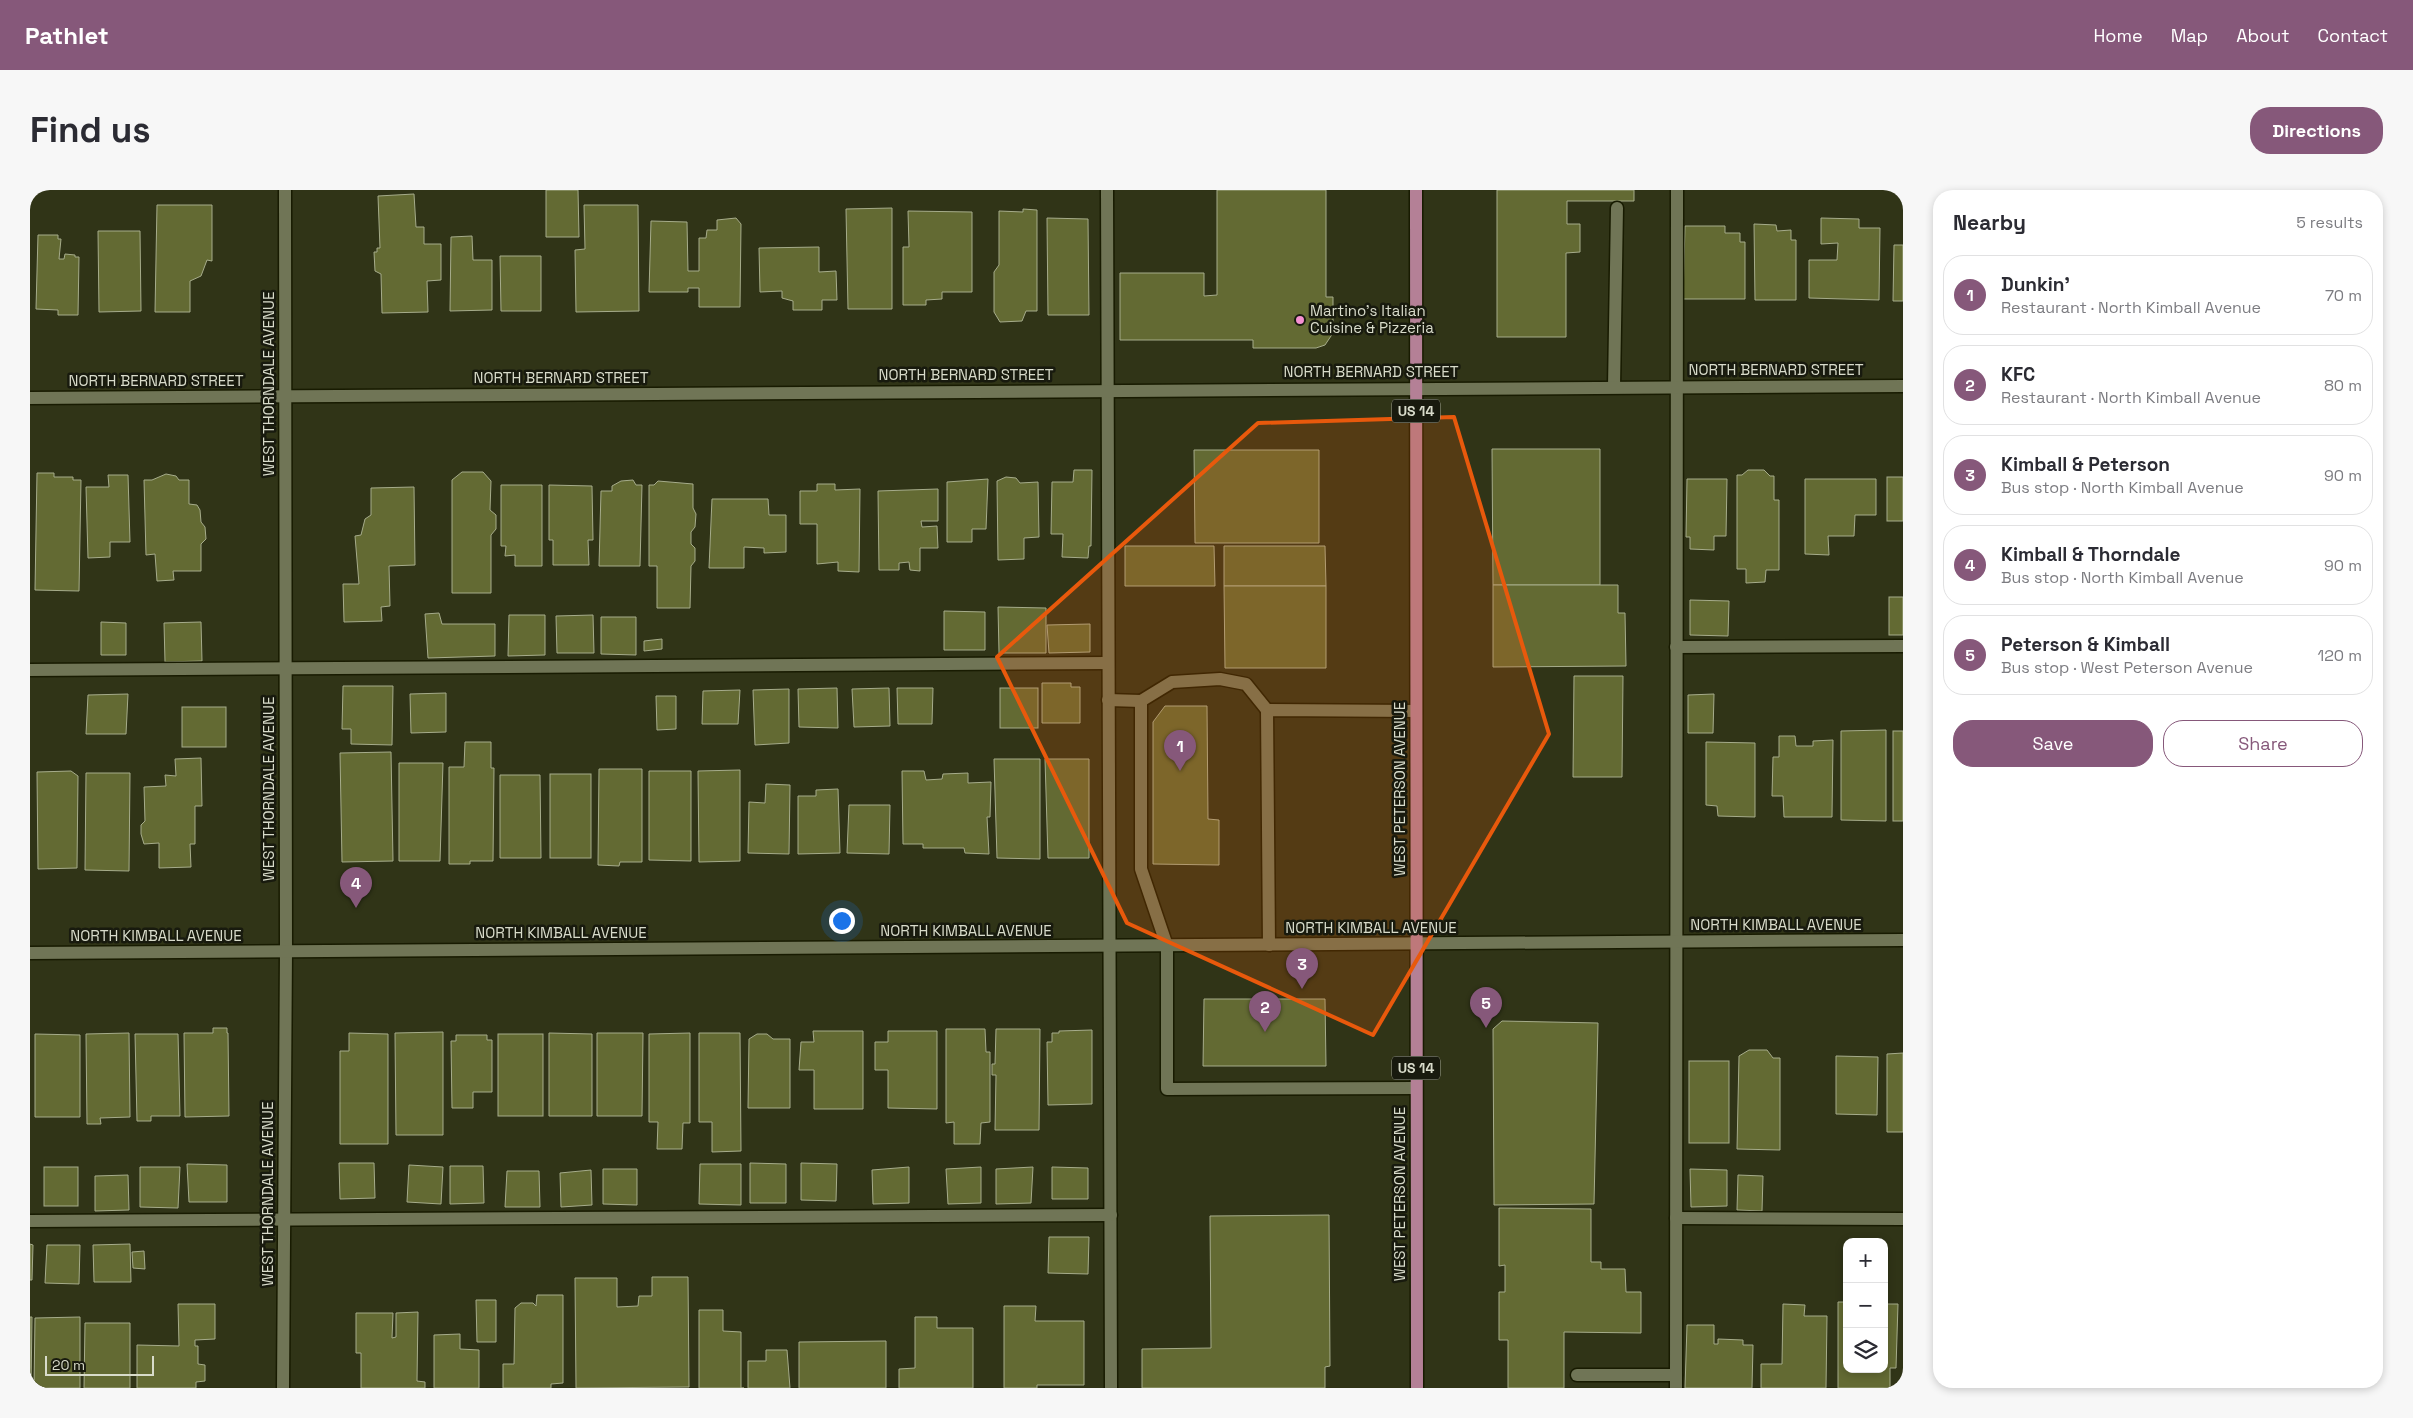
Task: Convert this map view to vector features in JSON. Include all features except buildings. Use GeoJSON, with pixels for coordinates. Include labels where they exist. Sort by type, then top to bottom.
{"type":"FeatureCollection","features":[{"type":"Feature","properties":{"kind":"main road","name":"WEST PETERSON AVENUE"},"geometry":{"type":"LineString","coordinates":[[1416,190],[1417,1388]]}},
{"type":"Feature","properties":{"kind":"street","name":"WEST THORNDALE AVENUE"},"geometry":{"type":"LineString","coordinates":[[283,1388],[286,951],[285,190]]}},
{"type":"Feature","properties":{"kind":"street"},"geometry":{"type":"LineString","coordinates":[[1107,190],[1112,1388]]}},
{"type":"Feature","properties":{"kind":"street"},"geometry":{"type":"LineString","coordinates":[[1676,1388],[1677,190]]}},
{"type":"Feature","properties":{"kind":"street"},"geometry":{"type":"LineString","coordinates":[[1614,387],[1617,208]]}},
{"type":"Feature","properties":{"kind":"street","name":"NORTH BERNARD STREET"},"geometry":{"type":"LineString","coordinates":[[30,398],[1416,387],[1903,386]]}},
{"type":"Feature","properties":{"kind":"street"},"geometry":{"type":"LineString","coordinates":[[1676,647],[1903,646]]}},
{"type":"Feature","properties":{"kind":"street"},"geometry":{"type":"LineString","coordinates":[[30,670],[1108,663]]}},
{"type":"Feature","properties":{"kind":"street"},"geometry":{"type":"LineString","coordinates":[[1108,700],[1141,701],[1172,682],[1220,679],[1246,684],[1268,710],[1269,945]]}},
{"type":"Feature","properties":{"kind":"street"},"geometry":{"type":"LineString","coordinates":[[1141,701],[1141,869],[1167,946],[1167,1089],[1416,1088]]}},
{"type":"Feature","properties":{"kind":"street"},"geometry":{"type":"LineString","coordinates":[[1268,710],[1416,711]]}},
{"type":"Feature","properties":{"kind":"street","name":"NORTH KIMBALL AVENUE"},"geometry":{"type":"LineString","coordinates":[[30,953],[1903,940]]}},
{"type":"Feature","properties":{"kind":"street"},"geometry":{"type":"LineString","coordinates":[[30,1221],[1111,1215]]}},
{"type":"Feature","properties":{"kind":"street"},"geometry":{"type":"LineString","coordinates":[[1676,1218],[1903,1219]]}},
{"type":"Feature","properties":{"kind":"street"},"geometry":{"type":"LineString","coordinates":[[1577,1375],[1676,1374]]}},
{"type":"Feature","properties":{"kind":"highlighted area"},"geometry":{"type":"Polygon","coordinates":[[[1454,417],[1549,734],[1373,1035],[1127,923],[997,657],[1258,423],[1454,417]]]}},
{"type":"Feature","properties":{"kind":"place","name":"Martino’s Italian Cuisine & Pizzeria"},"geometry":{"type":"Point","coordinates":[1300,320]}},
{"type":"Feature","properties":{"kind":"place","name":"Dunkin'"},"geometry":{"type":"Point","coordinates":[1180,771]}},
{"type":"Feature","properties":{"kind":"place","name":"Kimball & Thorndale"},"geometry":{"type":"Point","coordinates":[356,908]}},
{"type":"Feature","properties":{"kind":"place","name":"Kimball & Peterson"},"geometry":{"type":"Point","coordinates":[1302,989]}},
{"type":"Feature","properties":{"kind":"place","name":"Peterson & Kimball"},"geometry":{"type":"Point","coordinates":[1486,1028]}},
{"type":"Feature","properties":{"kind":"place","name":"KFC"},"geometry":{"type":"Point","coordinates":[1265,1032]}}]}
